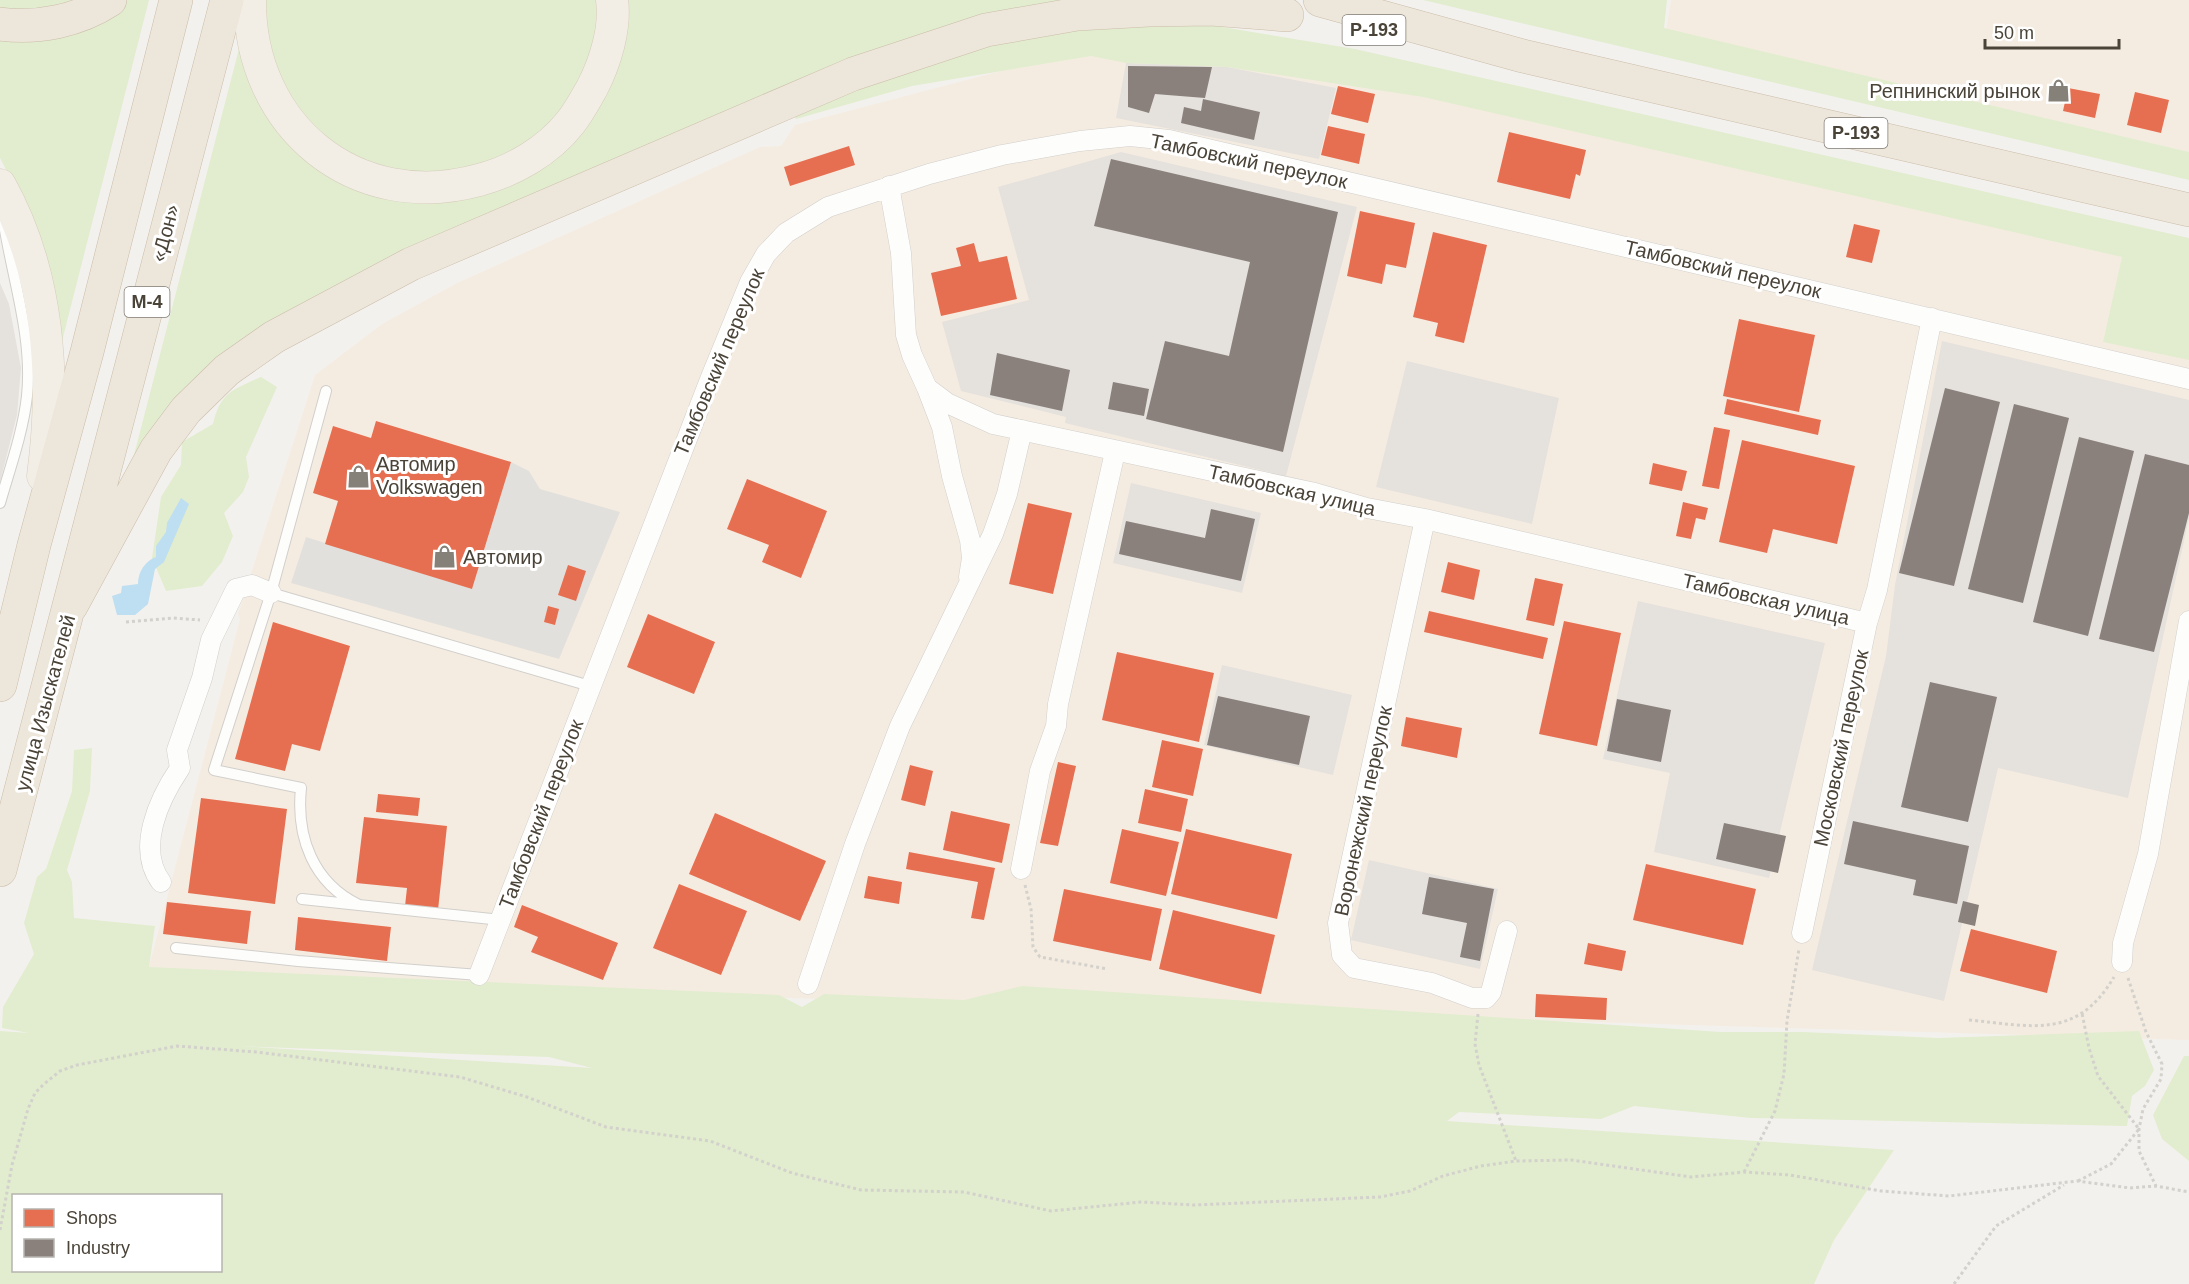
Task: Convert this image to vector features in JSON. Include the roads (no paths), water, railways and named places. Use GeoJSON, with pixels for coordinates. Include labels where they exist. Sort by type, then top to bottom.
{"type":"FeatureCollection","features":[{"type":"Feature","properties":{"kind":"highway"},"geometry":{"type":"LineString","coordinates":[[0,24],[38,25],[64,21],[84,14],[110,0]]}},
{"type":"Feature","properties":{"kind":"highway","name":"М-4"},"geometry":{"type":"LineString","coordinates":[[0,685],[34,545],[87,352],[176,0]]}},
{"type":"Feature","properties":{"kind":"highway","name":"«Дон»"},"geometry":{"type":"LineString","coordinates":[[71,606],[131,364],[227,0]]}},
{"type":"Feature","properties":{"kind":"highway","name":"Р-193"},"geometry":{"type":"LineString","coordinates":[[1226,0],[1287,15],[1523,56]]}},
{"type":"Feature","properties":{"kind":"highway","name":"Р-193"},"geometry":{"type":"LineString","coordinates":[[1320,0],[1523,56],[2189,210]]}},
{"type":"Feature","properties":{"kind":"highway"},"geometry":{"type":"LineString","coordinates":[[71,606],[156,450],[186,410],[227,370],[274,337],[411,264],[853,74],[986,30],[1077,14],[1149,10],[1211,9],[1287,15]]}},
{"type":"Feature","properties":{"kind":"highway","name":"улица Изыскателей"},"geometry":{"type":"LineString","coordinates":[[0,870],[71,606]]}},
{"type":"Feature","properties":{"kind":"main road"},"geometry":{"type":"LineString","coordinates":[[250,0],[251,41],[263,79],[277,105],[300,135],[332,160],[361,175],[393,185],[434,187],[471,183],[507,172],[543,148],[570,124],[601,68],[612,23],[612,0]]}},
{"type":"Feature","properties":{"kind":"main road"},"geometry":{"type":"LineString","coordinates":[[0,185],[26,244],[45,322],[47,441],[34,545]]}},
{"type":"Feature","properties":{"kind":"street","name":"Тамбовский переулок"},"geometry":{"type":"LineString","coordinates":[[478,975],[711,377],[757,268],[775,244],[801,222],[828,207],[889,186],[1002,155],[1080,141],[1130,136],[1169,140],[2189,378]]}},
{"type":"Feature","properties":{"kind":"street"},"geometry":{"type":"LineString","coordinates":[[889,186],[901,253],[906,335],[942,427],[952,476],[970,540],[972,558],[967,584]]}},
{"type":"Feature","properties":{"kind":"street","name":"Московский переулок"},"geometry":{"type":"LineString","coordinates":[[1802,933],[1867,623],[1877,590],[1932,318]]}},
{"type":"Feature","properties":{"kind":"street","name":"Тамбовская улица"},"geometry":{"type":"LineString","coordinates":[[927,388],[947,403],[993,424],[1425,519],[1867,623]]}},
{"type":"Feature","properties":{"kind":"street"},"geometry":{"type":"LineString","coordinates":[[808,984],[883,767],[967,584],[993,534],[1007,494],[1022,430]]}},
{"type":"Feature","properties":{"kind":"street"},"geometry":{"type":"LineString","coordinates":[[1021,869],[1040,771],[1056,726],[1058,704],[1115,452]]}},
{"type":"Feature","properties":{"kind":"street","name":"Воронежский переулок"},"geometry":{"type":"LineString","coordinates":[[1425,519],[1338,923],[1342,955],[1354,968],[1432,983],[1472,998],[1486,998],[1491,992],[1507,931]]}},
{"type":"Feature","properties":{"kind":"street"},"geometry":{"type":"LineString","coordinates":[[161,882],[155,874],[150,853],[152,828],[169,785],[180,768],[177,750],[222,614],[236,589],[252,585],[271,593]]}},
{"type":"Feature","properties":{"kind":"street"},"geometry":{"type":"LineString","coordinates":[[2122,962],[2123,943],[2148,854],[2189,621]]}},
{"type":"Feature","properties":{"kind":"lane"},"geometry":{"type":"LineString","coordinates":[[0,203],[27,339],[28,371],[25,414],[0,503]]}},
{"type":"Feature","properties":{"kind":"lane"},"geometry":{"type":"LineString","coordinates":[[326,391],[271,593],[214,770],[301,788],[302,838],[316,868],[337,893],[359,905]]}},
{"type":"Feature","properties":{"kind":"lane"},"geometry":{"type":"LineString","coordinates":[[271,593],[590,686]]}},
{"type":"Feature","properties":{"kind":"lane"},"geometry":{"type":"LineString","coordinates":[[302,898],[501,920]]}},
{"type":"Feature","properties":{"kind":"lane"},"geometry":{"type":"LineString","coordinates":[[176,948],[298,961],[478,975]]}},
{"type":"Feature","properties":{"kind":"water"},"geometry":{"type":"Polygon","coordinates":[[[181,498],[189,504],[164,562],[155,569],[148,604],[135,615],[117,615],[112,596],[121,593],[122,586],[138,584],[143,568],[156,557],[156,546],[166,532],[167,523],[181,498]]]}},
{"type":"Feature","properties":{"kind":"place","name":"Репнинский рынок"},"geometry":{"type":"Point","coordinates":[2058,91]}},
{"type":"Feature","properties":{"kind":"place","name":"Автомир Volkswagen"},"geometry":{"type":"Point","coordinates":[358,476]}},
{"type":"Feature","properties":{"kind":"place","name":"Автомир"},"geometry":{"type":"Point","coordinates":[445,557]}}]}
